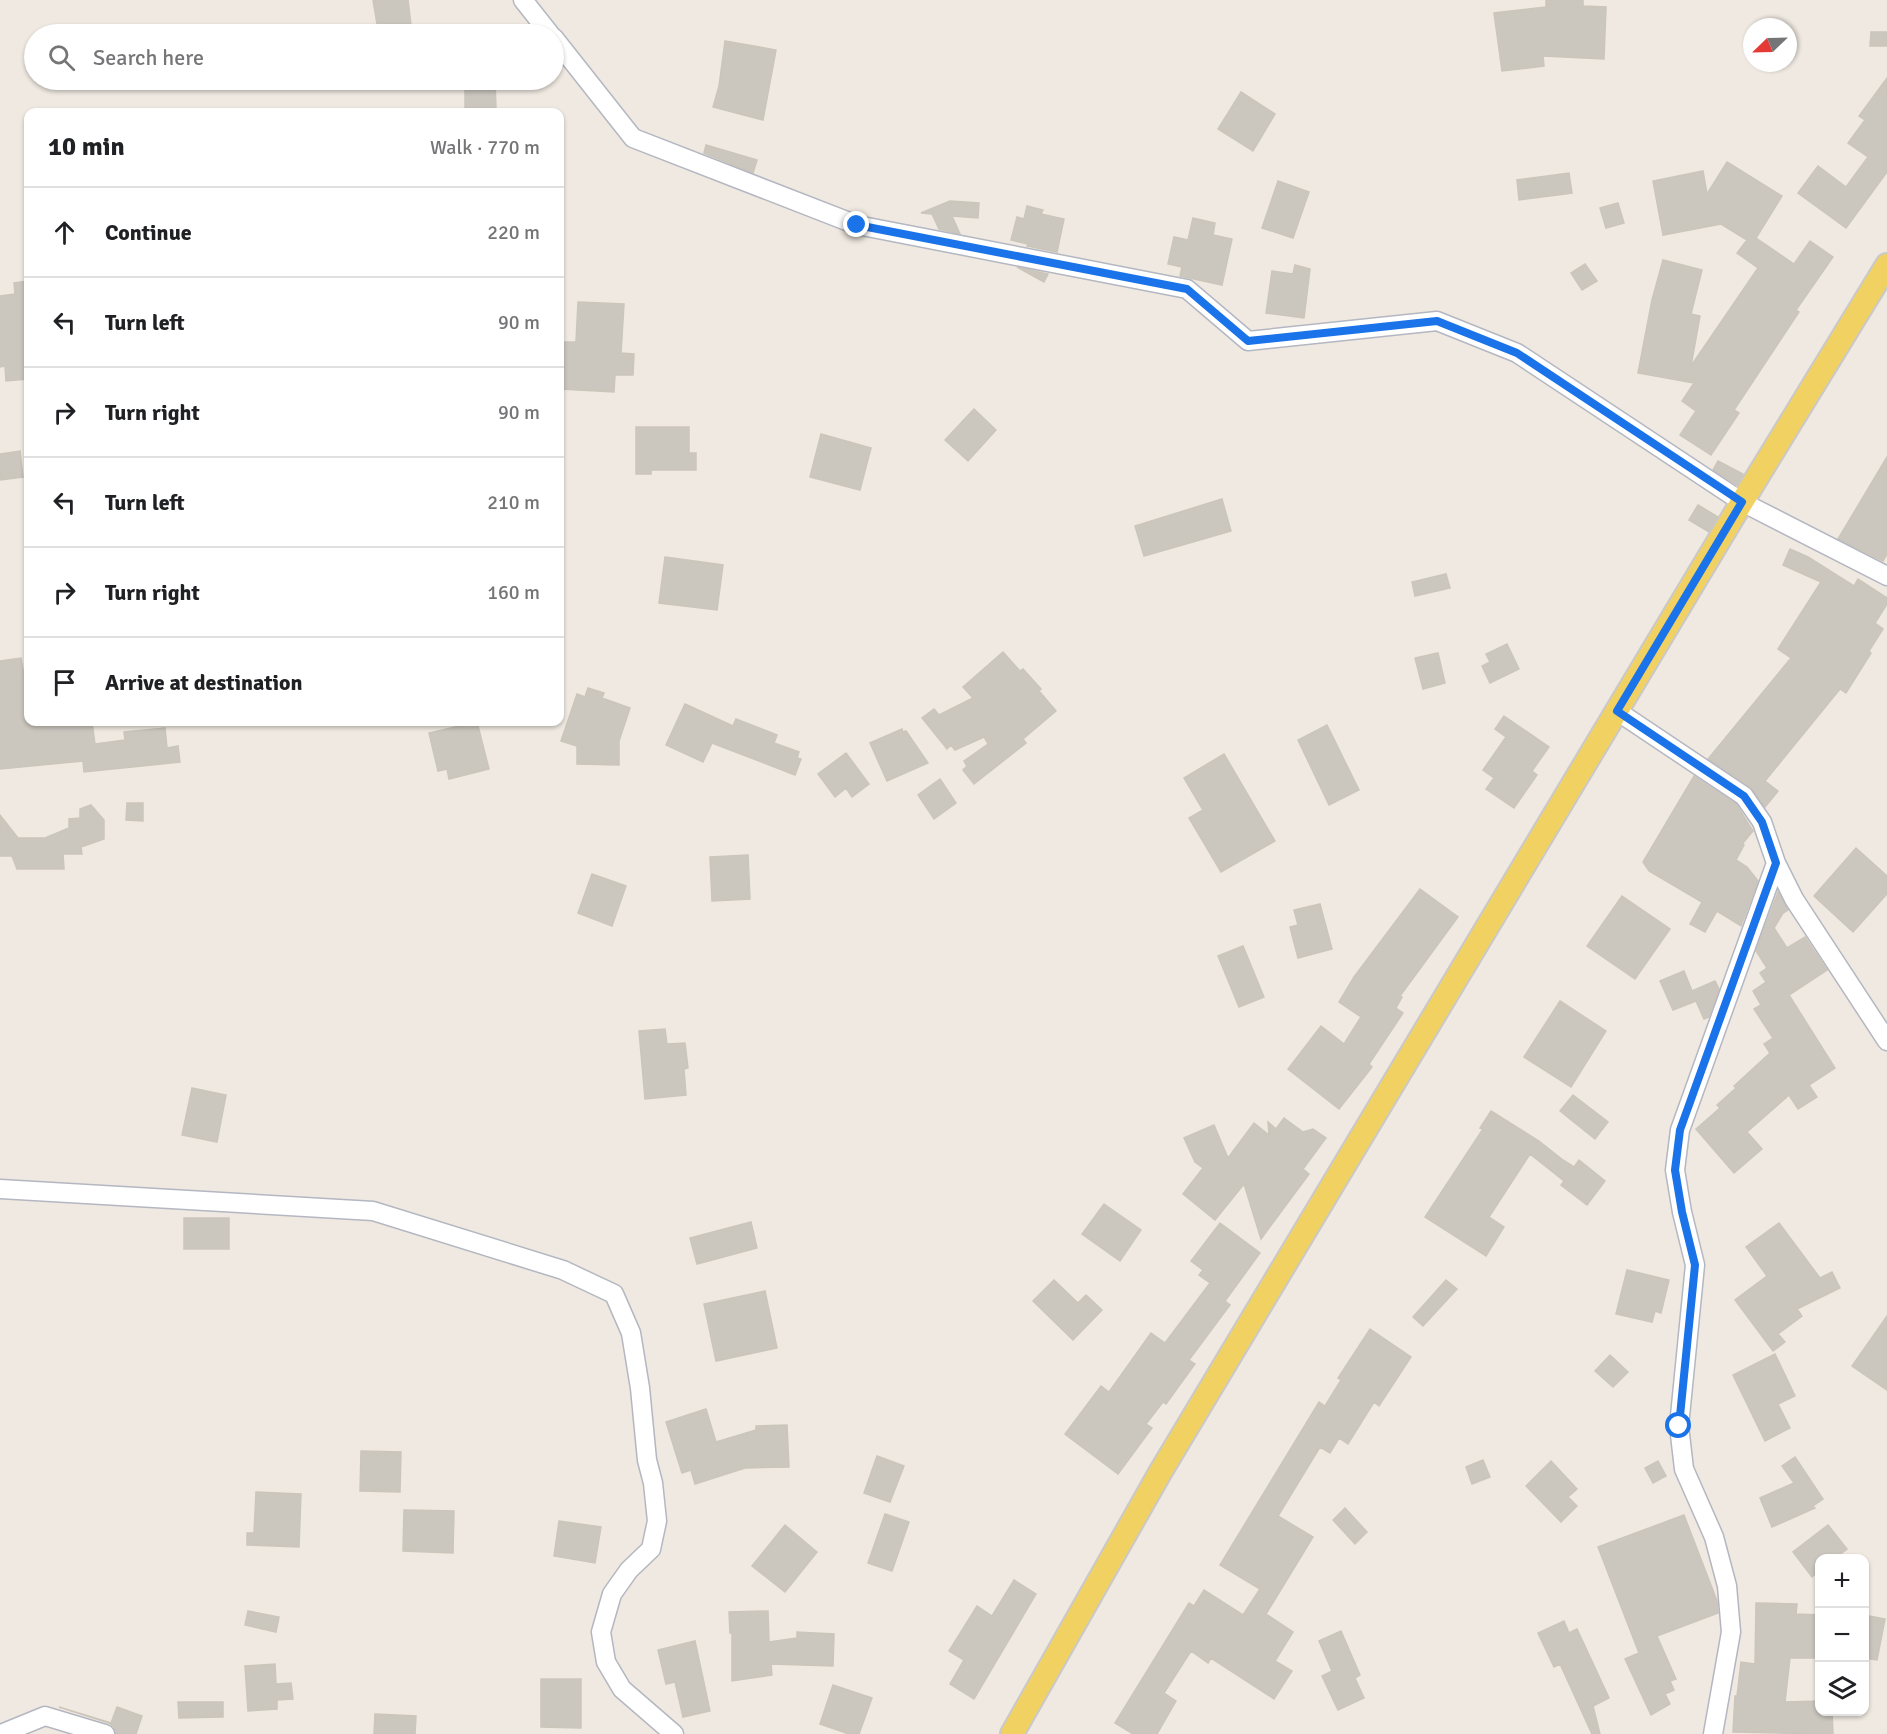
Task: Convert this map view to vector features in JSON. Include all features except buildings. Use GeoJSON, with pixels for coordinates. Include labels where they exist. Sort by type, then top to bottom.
{"type":"FeatureCollection","features":[{"type":"Feature","properties":{"kind":"main road"},"geometry":{"type":"LineString","coordinates":[[1012,1734],[1161,1471],[1742,502],[1887,265]]}},
{"type":"Feature","properties":{"kind":"street"},"geometry":{"type":"LineString","coordinates":[[523,0],[542,24]]}},
{"type":"Feature","properties":{"kind":"street"},"geometry":{"type":"LineString","coordinates":[[564,51],[633,138],[857,225],[1187,289],[1248,341],[1437,321],[1517,353],[1742,502],[1887,576]]}},
{"type":"Feature","properties":{"kind":"street"},"geometry":{"type":"LineString","coordinates":[[1617,711],[1744,796],[1762,822],[1776,863],[1794,899],[1887,1041]]}},
{"type":"Feature","properties":{"kind":"street"},"geometry":{"type":"LineString","coordinates":[[1713,1734],[1731,1632],[1727,1586],[1714,1537],[1684,1469],[1679,1426],[1695,1265],[1682,1212],[1675,1170],[1680,1130],[1776,863]]}},
{"type":"Feature","properties":{"kind":"street"},"geometry":{"type":"LineString","coordinates":[[0,1189],[374,1211],[563,1270],[614,1294],[631,1333],[657,1521],[651,1549],[629,1570],[612,1594],[600,1632],[606,1662],[622,1689],[674,1734]]}},
{"type":"Feature","properties":{"kind":"street"},"geometry":{"type":"LineString","coordinates":[[1,1734],[45,1716],[105,1734]]}},
{"type":"Feature","properties":{"kind":"route"},"geometry":{"type":"LineString","coordinates":[[857,225],[1187,289],[1248,341],[1437,321],[1517,353],[1742,502],[1617,711],[1744,796],[1762,822],[1776,863],[1725,1011],[1680,1130],[1675,1170],[1682,1212],[1695,1265],[1679,1426]]}}]}
